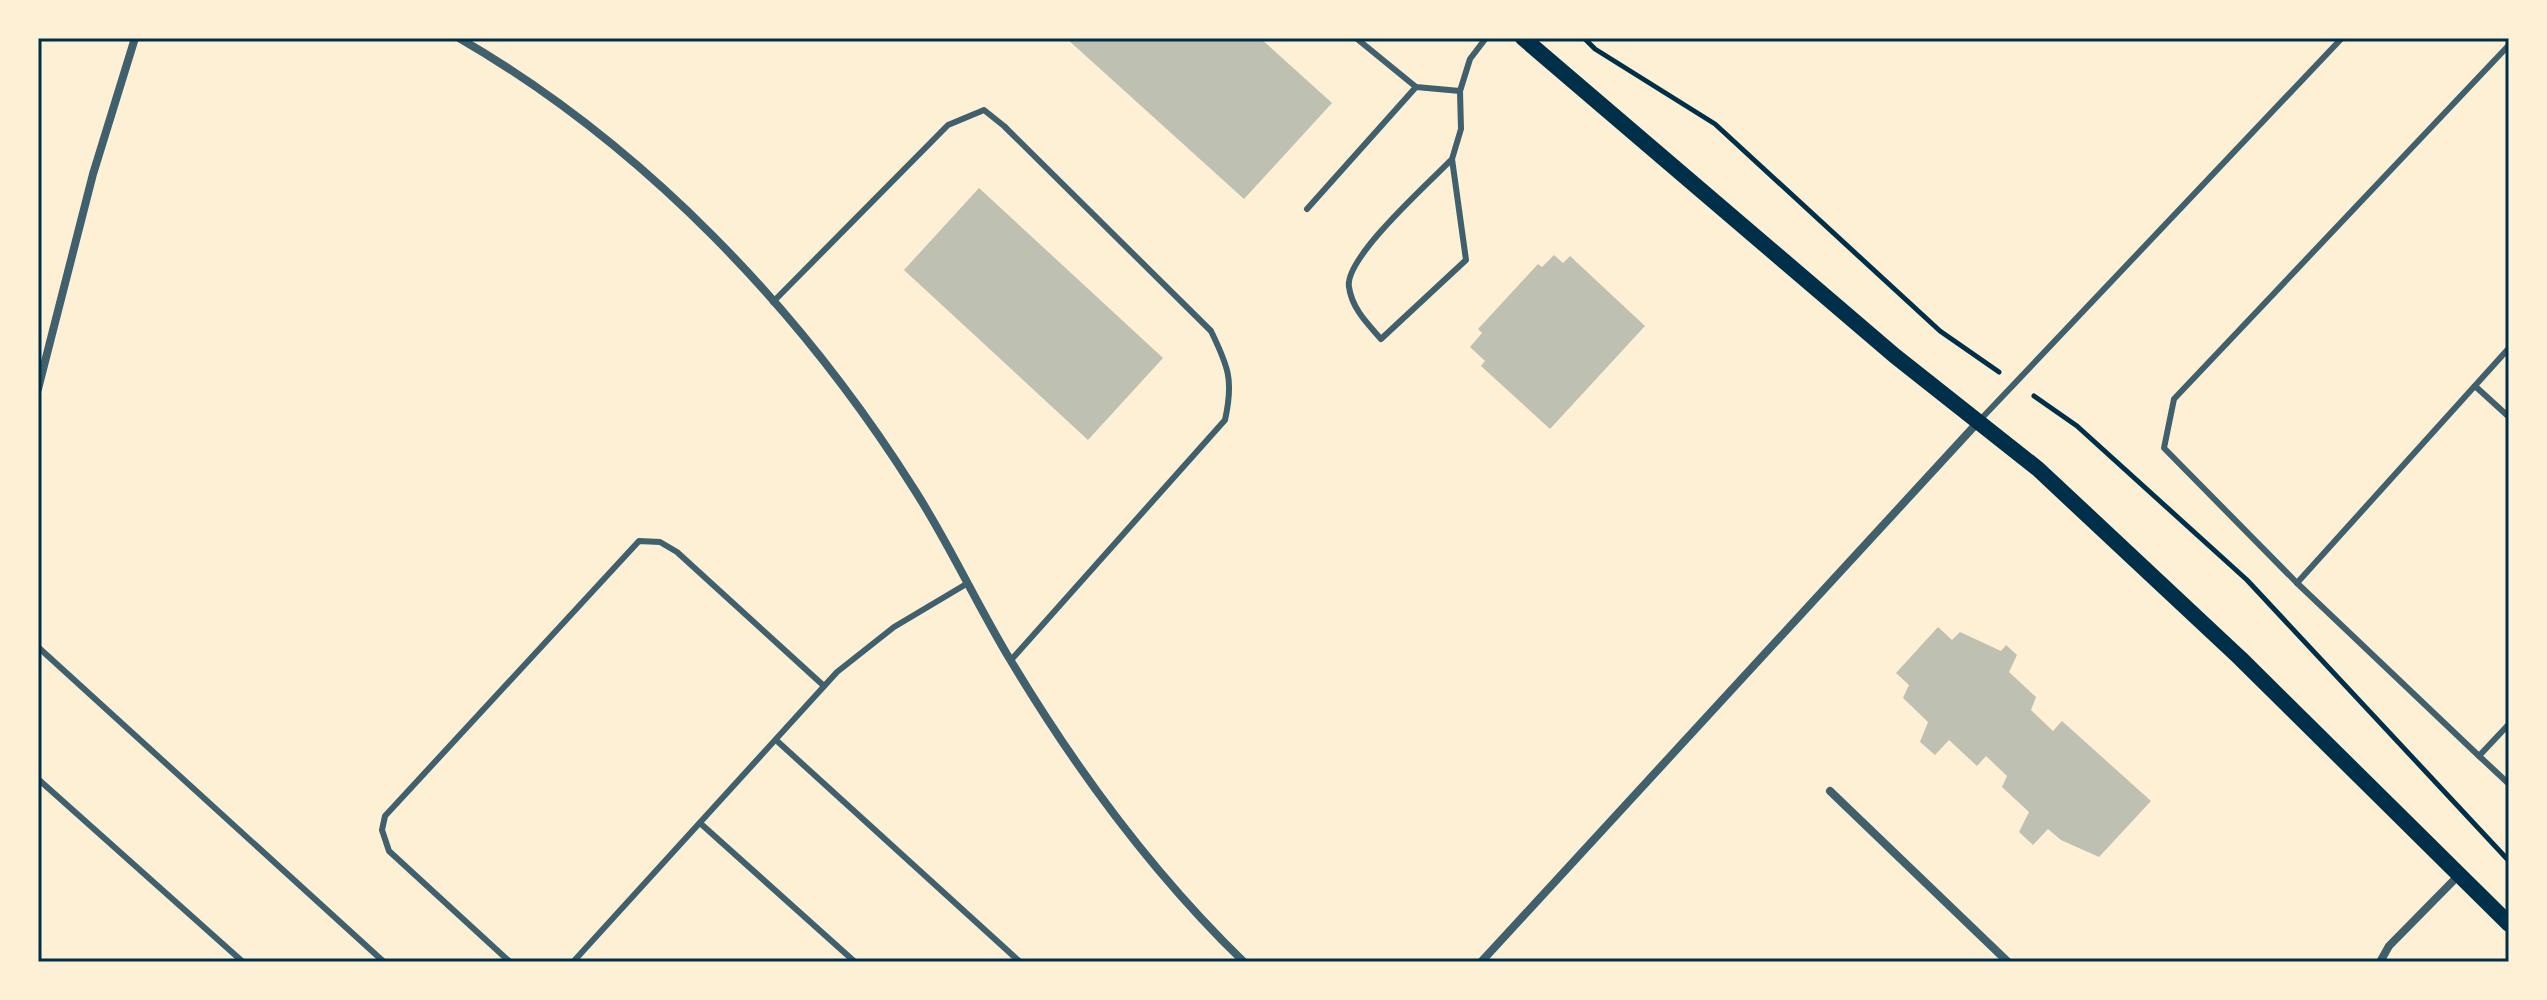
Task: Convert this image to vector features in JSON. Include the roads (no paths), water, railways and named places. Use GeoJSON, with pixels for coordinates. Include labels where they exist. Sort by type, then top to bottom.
{"type":"FeatureCollection","features":[{"type":"Feature","properties":{"kind":"main road"},"geometry":{"type":"LineString","coordinates":[[1523,38],[1895,356],[1980,420],[2049,479],[2240,658],[2457,877],[2509,924]]}},
{"type":"Feature","properties":{"kind":"street"},"geometry":{"type":"LineString","coordinates":[[38,389],[93,174],[135,38]]}},
{"type":"Feature","properties":{"kind":"street"},"geometry":{"type":"LineString","coordinates":[[459,38],[500,62],[609,143],[713,234],[773,302],[852,400],[914,489],[1011,660],[1101,802],[1174,891],[1244,962]]}},
{"type":"Feature","properties":{"kind":"street"},"geometry":{"type":"LineString","coordinates":[[1481,962],[1980,420]]}},
{"type":"Feature","properties":{"kind":"street"},"geometry":{"type":"LineString","coordinates":[[1830,791],[2008,962]]}},
{"type":"Feature","properties":{"kind":"street"},"geometry":{"type":"LineString","coordinates":[[2380,962],[2389,946],[2457,877]]}},
{"type":"Feature","properties":{"kind":"lane"},"geometry":{"type":"LineString","coordinates":[[1356,38],[1416,87],[1460,91]]}},
{"type":"Feature","properties":{"kind":"lane"},"geometry":{"type":"LineString","coordinates":[[1452,159],[1355,261],[1348,284],[1355,309],[1381,339],[1466,260],[1452,159],[1461,129],[1460,91],[1470,59],[1486,38]]}},
{"type":"Feature","properties":{"kind":"lane"},"geometry":{"type":"LineString","coordinates":[[1980,420],[2342,38]]}},
{"type":"Feature","properties":{"kind":"lane"},"geometry":{"type":"LineString","coordinates":[[2509,45],[2174,399],[2164,448],[2297,583],[2509,784]]}},
{"type":"Feature","properties":{"kind":"lane"},"geometry":{"type":"LineString","coordinates":[[1307,209],[1416,87]]}},
{"type":"Feature","properties":{"kind":"lane"},"geometry":{"type":"LineString","coordinates":[[773,302],[948,125],[984,110],[1004,126],[1211,331],[1228,366],[1231,393],[1225,420],[1011,660]]}},
{"type":"Feature","properties":{"kind":"lane"},"geometry":{"type":"LineString","coordinates":[[2297,583],[2509,348]]}},
{"type":"Feature","properties":{"kind":"lane"},"geometry":{"type":"LineString","coordinates":[[2475,386],[2509,417]]}},
{"type":"Feature","properties":{"kind":"lane"},"geometry":{"type":"LineString","coordinates":[[510,962],[389,851],[382,830],[385,816],[639,541],[660,542],[677,552],[824,686]]}},
{"type":"Feature","properties":{"kind":"lane"},"geometry":{"type":"LineString","coordinates":[[573,962],[824,686],[894,627],[968,583]]}},
{"type":"Feature","properties":{"kind":"lane"},"geometry":{"type":"LineString","coordinates":[[38,647],[384,962]]}},
{"type":"Feature","properties":{"kind":"lane"},"geometry":{"type":"LineString","coordinates":[[2479,756],[2509,724]]}},
{"type":"Feature","properties":{"kind":"lane"},"geometry":{"type":"LineString","coordinates":[[776,740],[1020,962]]}},
{"type":"Feature","properties":{"kind":"lane"},"geometry":{"type":"LineString","coordinates":[[38,779],[243,962]]}},
{"type":"Feature","properties":{"kind":"lane"},"geometry":{"type":"LineString","coordinates":[[700,823],[855,962]]}}]}
